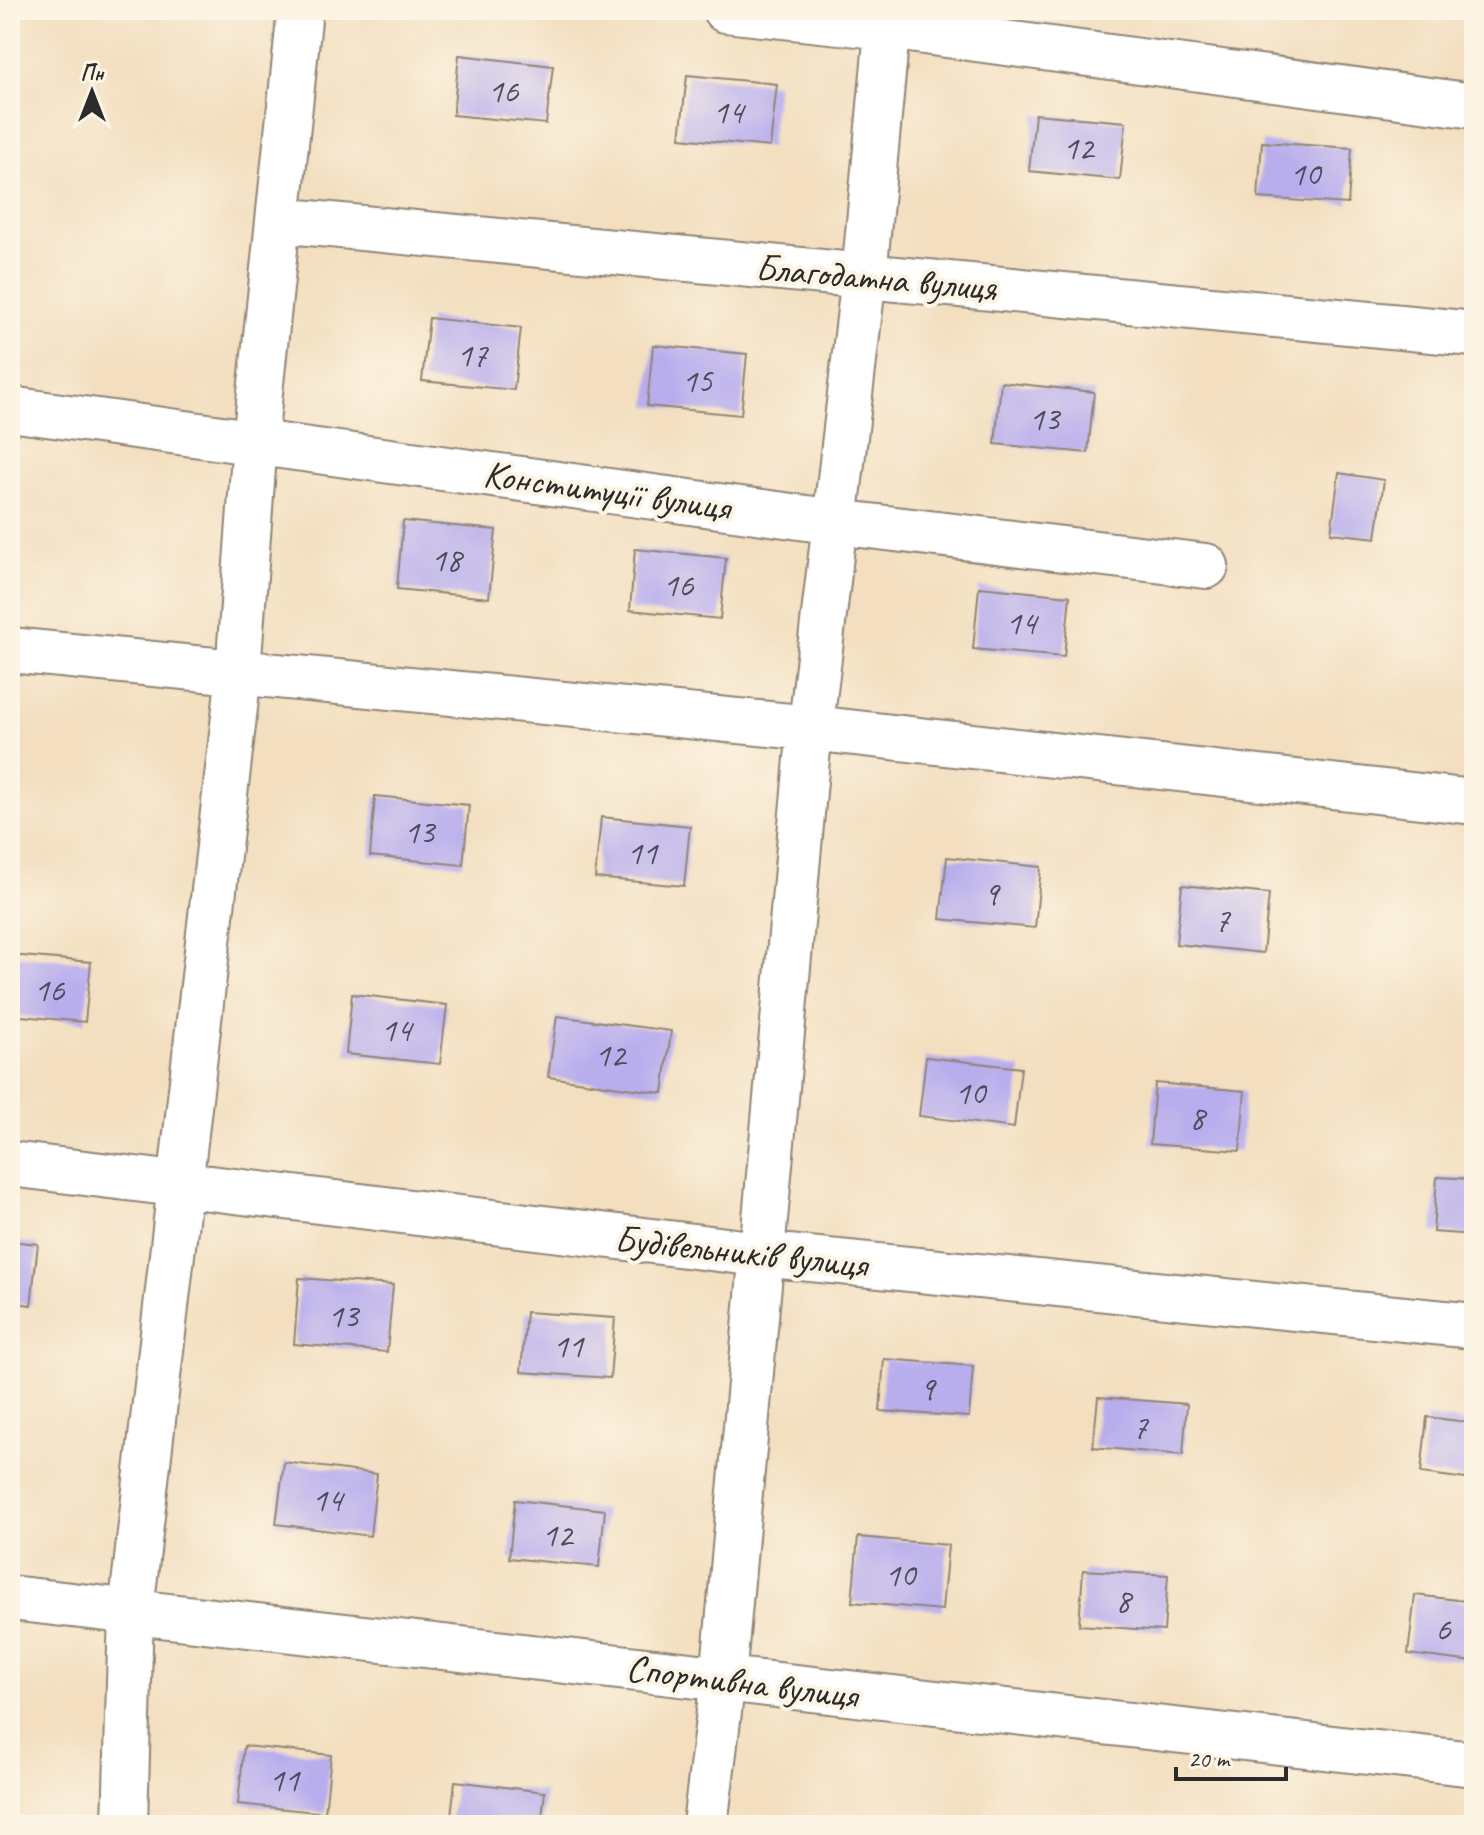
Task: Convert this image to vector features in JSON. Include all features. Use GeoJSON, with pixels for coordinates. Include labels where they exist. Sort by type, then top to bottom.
{"type":"FeatureCollection","features":[{"type":"Feature","properties":{"kind":"street"},"geometry":{"type":"LineString","coordinates":[[125,1825],[131,1611],[182,1187],[238,672],[255,441],[300,10]]}},
{"type":"Feature","properties":{"kind":"street"},"geometry":{"type":"LineString","coordinates":[[725,10],[888,19],[1474,106]]}},
{"type":"Feature","properties":{"kind":"street"},"geometry":{"type":"LineString","coordinates":[[705,1825],[723,1679],[811,728],[864,276],[888,19]]}},
{"type":"Feature","properties":{"kind":"street","name":"Благодатна вулиця"},"geometry":{"type":"LineString","coordinates":[[278,220],[1474,334]]}},
{"type":"Feature","properties":{"kind":"street","name":"Конституції вулиця"},"geometry":{"type":"LineString","coordinates":[[10,409],[836,522],[1206,566]]}},
{"type":"Feature","properties":{"kind":"street"},"geometry":{"type":"LineString","coordinates":[[10,650],[811,728],[1474,802]]}},
{"type":"Feature","properties":{"kind":"street","name":"Будівельників вулиця"},"geometry":{"type":"LineString","coordinates":[[10,1164],[760,1254],[1474,1326]]}},
{"type":"Feature","properties":{"kind":"street","name":"Спортивна вулиця"},"geometry":{"type":"LineString","coordinates":[[10,1598],[1474,1764]]}},
{"type":"Feature","properties":{"kind":"building"},"geometry":{"type":"Polygon","coordinates":[[[459,55],[553,66],[546,124],[453,115],[459,55]]]}},
{"type":"Feature","properties":{"kind":"building"},"geometry":{"type":"Polygon","coordinates":[[[687,75],[777,84],[770,147],[680,138],[687,75]]]}},
{"type":"Feature","properties":{"kind":"building"},"geometry":{"type":"Polygon","coordinates":[[[1035,114],[1126,122],[1120,180],[1029,171],[1035,114]]]}},
{"type":"Feature","properties":{"kind":"building"},"geometry":{"type":"Polygon","coordinates":[[[1262,142],[1352,148],[1348,204],[1258,198],[1262,142]]]}},
{"type":"Feature","properties":{"kind":"building"},"geometry":{"type":"Polygon","coordinates":[[[429,318],[521,328],[514,390],[422,381],[429,318]]]}},
{"type":"Feature","properties":{"kind":"building"},"geometry":{"type":"Polygon","coordinates":[[[653,345],[747,354],[741,415],[647,406],[653,345]]]}},
{"type":"Feature","properties":{"kind":"building"},"geometry":{"type":"Polygon","coordinates":[[[1001,382],[1094,392],[1088,453],[995,444],[1001,382]]]}},
{"type":"Feature","properties":{"kind":"building"},"geometry":{"type":"Polygon","coordinates":[[[1339,473],[1384,480],[1376,538],[1331,533],[1339,473]]]}},
{"type":"Feature","properties":{"kind":"building"},"geometry":{"type":"Polygon","coordinates":[[[403,521],[496,530],[489,598],[397,589],[403,521]]]}},
{"type":"Feature","properties":{"kind":"building"},"geometry":{"type":"Polygon","coordinates":[[[635,549],[726,558],[720,619],[630,610],[635,549]]]}},
{"type":"Feature","properties":{"kind":"building"},"geometry":{"type":"Polygon","coordinates":[[[979,587],[1070,596],[1064,657],[973,649],[979,587]]]}},
{"type":"Feature","properties":{"kind":"building"},"geometry":{"type":"Polygon","coordinates":[[[375,796],[469,805],[463,865],[370,856],[375,796]]]}},
{"type":"Feature","properties":{"kind":"building"},"geometry":{"type":"Polygon","coordinates":[[[601,817],[690,826],[684,886],[595,878],[601,817]]]}},
{"type":"Feature","properties":{"kind":"building"},"geometry":{"type":"Polygon","coordinates":[[[947,857],[1041,867],[1035,928],[940,919],[947,857]]]}},
{"type":"Feature","properties":{"kind":"building"},"geometry":{"type":"Polygon","coordinates":[[[1182,885],[1269,894],[1263,953],[1176,944],[1182,885]]]}},
{"type":"Feature","properties":{"kind":"building"},"geometry":{"type":"Polygon","coordinates":[[[10,955],[91,962],[85,1022],[10,1015],[10,955]]]}},
{"type":"Feature","properties":{"kind":"building"},"geometry":{"type":"Polygon","coordinates":[[[352,994],[447,1005],[440,1064],[346,1054],[352,994]]]}},
{"type":"Feature","properties":{"kind":"building"},"geometry":{"type":"Polygon","coordinates":[[[557,1016],[671,1031],[663,1093],[548,1077],[557,1016]]]}},
{"type":"Feature","properties":{"kind":"building"},"geometry":{"type":"Polygon","coordinates":[[[926,1057],[1021,1068],[1014,1128],[919,1116],[926,1057]]]}},
{"type":"Feature","properties":{"kind":"building"},"geometry":{"type":"Polygon","coordinates":[[[1155,1083],[1245,1091],[1240,1151],[1150,1144],[1155,1083]]]}},
{"type":"Feature","properties":{"kind":"building"},"geometry":{"type":"Polygon","coordinates":[[[1437,1177],[1474,1179],[1474,1235],[1433,1232],[1437,1177]]]}},
{"type":"Feature","properties":{"kind":"building"},"geometry":{"type":"Polygon","coordinates":[[[10,1241],[38,1244],[31,1305],[10,1302],[10,1241]]]}},
{"type":"Feature","properties":{"kind":"building"},"geometry":{"type":"Polygon","coordinates":[[[299,1278],[393,1285],[387,1352],[294,1344],[299,1278]]]}},
{"type":"Feature","properties":{"kind":"building"},"geometry":{"type":"Polygon","coordinates":[[[526,1312],[615,1318],[610,1378],[521,1372],[526,1312]]]}},
{"type":"Feature","properties":{"kind":"building"},"geometry":{"type":"Polygon","coordinates":[[[884,1359],[973,1366],[969,1417],[880,1411],[884,1359]]]}},
{"type":"Feature","properties":{"kind":"building"},"geometry":{"type":"Polygon","coordinates":[[[1098,1397],[1187,1404],[1183,1455],[1093,1447],[1098,1397]]]}},
{"type":"Feature","properties":{"kind":"building"},"geometry":{"type":"Polygon","coordinates":[[[1427,1417],[1474,1423],[1474,1480],[1421,1473],[1427,1417]]]}},
{"type":"Feature","properties":{"kind":"building"},"geometry":{"type":"Polygon","coordinates":[[[284,1462],[377,1474],[370,1536],[276,1524],[284,1462]]]}},
{"type":"Feature","properties":{"kind":"building"},"geometry":{"type":"Polygon","coordinates":[[[515,1500],[605,1510],[599,1567],[509,1558],[515,1500]]]}},
{"type":"Feature","properties":{"kind":"building"},"geometry":{"type":"Polygon","coordinates":[[[858,1537],[948,1545],[942,1610],[852,1602],[858,1537]]]}},
{"type":"Feature","properties":{"kind":"building"},"geometry":{"type":"Polygon","coordinates":[[[1083,1570],[1168,1575],[1164,1631],[1079,1625],[1083,1570]]]}},
{"type":"Feature","properties":{"kind":"building"},"geometry":{"type":"Polygon","coordinates":[[[1415,1595],[1474,1602],[1474,1662],[1408,1654],[1415,1595]]]}},
{"type":"Feature","properties":{"kind":"building"},"geometry":{"type":"Polygon","coordinates":[[[244,1746],[331,1755],[325,1813],[238,1804],[244,1746]]]}},
{"type":"Feature","properties":{"kind":"building"},"geometry":{"type":"Polygon","coordinates":[[[455,1781],[545,1792],[541,1825],[450,1825],[455,1781]]]}}]}
